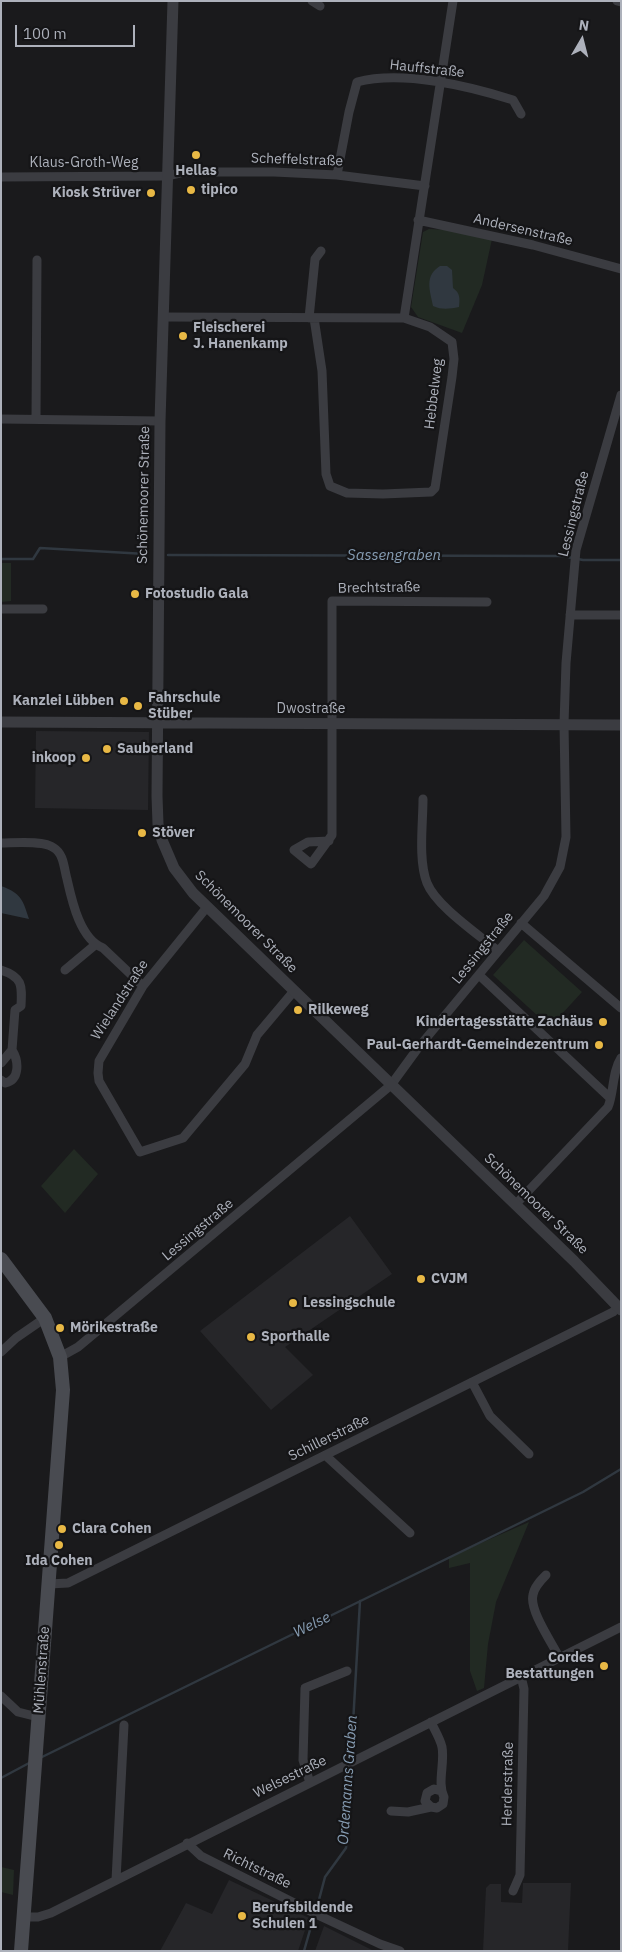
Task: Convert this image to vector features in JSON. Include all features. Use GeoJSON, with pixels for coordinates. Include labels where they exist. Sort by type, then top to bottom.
{"type":"FeatureCollection","features":[{"type":"Feature","properties":{"kind":"main road","name":"Mühlenstraße"},"geometry":{"type":"LineString","coordinates":[[1,1259],[45,1318],[60,1357],[63,1390],[21,1951]]}},
{"type":"Feature","properties":{"kind":"street","name":"Schönemoorer Straße"},"geometry":{"type":"LineString","coordinates":[[173,1],[160,421],[157,809],[162,840],[174,868],[193,894],[619,1308]]}},
{"type":"Feature","properties":{"kind":"street"},"geometry":{"type":"LineString","coordinates":[[312,1],[320,6]]}},
{"type":"Feature","properties":{"kind":"street"},"geometry":{"type":"LineString","coordinates":[[164,317],[404,318],[453,1]]}},
{"type":"Feature","properties":{"kind":"street"},"geometry":{"type":"LineString","coordinates":[[617,1],[621,2]]}},
{"type":"Feature","properties":{"kind":"street","name":"Hauffstraße"},"geometry":{"type":"LineString","coordinates":[[337,175],[349,112],[357,82],[370,78],[407,78],[479,89],[513,100],[521,114]]}},
{"type":"Feature","properties":{"kind":"street","name":"Scheffelstraße"},"geometry":{"type":"LineString","coordinates":[[167,176],[184,172],[274,172],[337,175],[425,186]]}},
{"type":"Feature","properties":{"kind":"street","name":"Klaus-Groth-Weg"},"geometry":{"type":"LineString","coordinates":[[1,177],[167,176]]}},
{"type":"Feature","properties":{"kind":"street","name":"Andersenstraße"},"geometry":{"type":"LineString","coordinates":[[418,220],[533,245],[621,269]]}},
{"type":"Feature","properties":{"kind":"street"},"geometry":{"type":"LineString","coordinates":[[312,318],[315,259],[321,251]]}},
{"type":"Feature","properties":{"kind":"street"},"geometry":{"type":"LineString","coordinates":[[36,419],[37,260]]}},
{"type":"Feature","properties":{"kind":"street","name":"Hebbelweg"},"geometry":{"type":"LineString","coordinates":[[312,318],[322,371],[326,474],[330,486],[347,493],[431,492],[435,488],[452,377],[454,360],[452,342],[430,327],[404,318]]}},
{"type":"Feature","properties":{"kind":"street","name":"Lessingstraße"},"geometry":{"type":"LineString","coordinates":[[60,1357],[78,1347],[391,1085],[418,1048],[544,896],[560,867],[566,837],[564,724],[566,662],[576,550],[621,394]]}},
{"type":"Feature","properties":{"kind":"street"},"geometry":{"type":"LineString","coordinates":[[1,419],[160,421]]}},
{"type":"Feature","properties":{"kind":"street","name":"Brechtstraße"},"geometry":{"type":"LineString","coordinates":[[332,724],[332,601],[487,602]]}},
{"type":"Feature","properties":{"kind":"street"},"geometry":{"type":"LineString","coordinates":[[1,609],[43,609]]}},
{"type":"Feature","properties":{"kind":"street"},"geometry":{"type":"LineString","coordinates":[[570,615],[621,615]]}},
{"type":"Feature","properties":{"kind":"street","name":"Dwostraße"},"geometry":{"type":"LineString","coordinates":[[1,722],[621,725]]}},
{"type":"Feature","properties":{"kind":"street"},"geometry":{"type":"LineString","coordinates":[[329,840],[332,835],[332,724]]}},
{"type":"Feature","properties":{"kind":"street"},"geometry":{"type":"LineString","coordinates":[[423,799],[423,860],[427,882],[436,898],[498,951]]}},
{"type":"Feature","properties":{"kind":"street"},"geometry":{"type":"LineString","coordinates":[[1,843],[43,843],[54,847],[61,855],[70,892],[83,927],[95,945],[103,948],[143,986]]}},
{"type":"Feature","properties":{"kind":"street","name":"Wielandstraße"},"geometry":{"type":"LineString","coordinates":[[207,907],[143,986],[103,1051],[99,1061],[98,1073],[100,1081],[140,1152],[183,1138],[245,1064],[257,1035],[294,991]]}},
{"type":"Feature","properties":{"kind":"street"},"geometry":{"type":"LineString","coordinates":[[522,923],[621,1008]]}},
{"type":"Feature","properties":{"kind":"street"},"geometry":{"type":"LineString","coordinates":[[66,970],[95,945]]}},
{"type":"Feature","properties":{"kind":"street"},"geometry":{"type":"LineString","coordinates":[[1,970],[11,973],[18,978],[22,986],[21,1006],[15,1010],[12,1050],[1,1063]]}},
{"type":"Feature","properties":{"kind":"street"},"geometry":{"type":"LineString","coordinates":[[479,975],[609,1097]]}},
{"type":"Feature","properties":{"kind":"street"},"geometry":{"type":"LineString","coordinates":[[1,1080],[5,1083],[11,1082],[16,1077],[17,1057],[12,1050]]}},
{"type":"Feature","properties":{"kind":"street"},"geometry":{"type":"LineString","coordinates":[[515,1205],[608,1107],[609,1097],[613,1092],[617,1064],[621,1058]]}},
{"type":"Feature","properties":{"kind":"street","name":"Schillerstraße"},"geometry":{"type":"LineString","coordinates":[[49,1584],[68,1583],[619,1308]]}},
{"type":"Feature","properties":{"kind":"street"},"geometry":{"type":"LineString","coordinates":[[1,1352],[16,1338],[45,1318]]}},
{"type":"Feature","properties":{"kind":"street"},"geometry":{"type":"LineString","coordinates":[[472,1382],[490,1416],[529,1454]]}},
{"type":"Feature","properties":{"kind":"street"},"geometry":{"type":"LineString","coordinates":[[325,1455],[410,1533]]}},
{"type":"Feature","properties":{"kind":"street"},"geometry":{"type":"LineString","coordinates":[[546,1575],[538,1584],[533,1595],[533,1607],[559,1657]]}},
{"type":"Feature","properties":{"kind":"street","name":"Welsestraße"},"geometry":{"type":"LineString","coordinates":[[24,1918],[38,1917],[51,1913],[187,1843],[621,1627]]}},
{"type":"Feature","properties":{"kind":"street"},"geometry":{"type":"LineString","coordinates":[[310,1783],[303,1760],[305,1688],[347,1671]]}},
{"type":"Feature","properties":{"kind":"street","name":"Herderstraße"},"geometry":{"type":"LineString","coordinates":[[513,1891],[520,1875],[524,1689],[521,1676]]}},
{"type":"Feature","properties":{"kind":"street"},"geometry":{"type":"LineString","coordinates":[[1,1696],[18,1712],[38,1717]]}},
{"type":"Feature","properties":{"kind":"street"},"geometry":{"type":"LineString","coordinates":[[391,1812],[408,1812],[431,1807],[437,1808],[443,1804],[444,1797],[441,1792],[442,1745],[430,1722]]}},
{"type":"Feature","properties":{"kind":"street"},"geometry":{"type":"LineString","coordinates":[[116,1880],[124,1725]]}},
{"type":"Feature","properties":{"kind":"street"},"geometry":{"type":"LineString","coordinates":[[431,1807],[426,1801],[427,1793],[434,1789],[441,1792]]}},
{"type":"Feature","properties":{"kind":"street","name":"Richtstraße"},"geometry":{"type":"LineString","coordinates":[[187,1843],[201,1856],[380,1944],[400,1951]]}},
{"type":"Feature","properties":{"kind":"shaded area"},"geometry":{"type":"Polygon","coordinates":[[[429,229],[451,230],[492,239],[482,285],[462,333],[418,317],[411,307],[423,232],[429,229]]]}},
{"type":"Feature","properties":{"kind":"shaded area"},"geometry":{"type":"Polygon","coordinates":[[[440,266],[447,266],[452,270],[453,288],[459,296],[459,307],[446,309],[433,306],[429,284],[432,274],[440,266]]]}},
{"type":"Feature","properties":{"kind":"shaded area"},"geometry":{"type":"Polygon","coordinates":[[[1,563],[11,563],[11,601],[1,602],[1,563]]]}},
{"type":"Feature","properties":{"kind":"shaded area"},"geometry":{"type":"Polygon","coordinates":[[[36,731],[149,732],[148,810],[35,808],[36,731]]]}},
{"type":"Feature","properties":{"kind":"shaded area"},"geometry":{"type":"Polygon","coordinates":[[[1,886],[13,891],[20,898],[29,919],[1,913],[1,886]]]}},
{"type":"Feature","properties":{"kind":"shaded area"},"geometry":{"type":"Polygon","coordinates":[[[524,940],[582,992],[550,1027],[493,975],[524,940]]]}},
{"type":"Feature","properties":{"kind":"shaded area"},"geometry":{"type":"Polygon","coordinates":[[[74,1149],[98,1174],[65,1213],[41,1186],[74,1149]]]}},
{"type":"Feature","properties":{"kind":"shaded area","name":"Lessingschule"},"geometry":{"type":"Polygon","coordinates":[[[350,1216],[392,1274],[285,1347],[313,1375],[271,1410],[200,1331],[350,1216]]]}},
{"type":"Feature","properties":{"kind":"shaded area"},"geometry":{"type":"Polygon","coordinates":[[[529,1522],[496,1602],[488,1644],[484,1688],[477,1691],[470,1671],[470,1563],[449,1568],[449,1557],[529,1522]]]}},
{"type":"Feature","properties":{"kind":"shaded area"},"geometry":{"type":"Polygon","coordinates":[[[1,1867],[14,1870],[13,1895],[1,1892],[1,1867]]]}},
{"type":"Feature","properties":{"kind":"shaded area","name":"Berufsbildende Schulen 1"},"geometry":{"type":"Polygon","coordinates":[[[229,1880],[309,1918],[298,1951],[160,1951],[186,1903],[212,1914],[229,1880]]]}},
{"type":"Feature","properties":{"kind":"shaded area"},"geometry":{"type":"Polygon","coordinates":[[[523,1883],[571,1883],[568,1951],[483,1951],[486,1888],[490,1884],[501,1884],[501,1902],[522,1903],[523,1883]]]}},
{"type":"Feature","properties":{"kind":"shaded area"},"geometry":{"type":"Polygon","coordinates":[[[324,1926],[374,1951],[315,1951],[324,1926]]]}},
{"type":"Feature","properties":{"kind":"waterway","name":"Sassengraben"},"geometry":{"type":"LineString","coordinates":[[1,559],[33,559],[40,548],[146,554]]}},
{"type":"Feature","properties":{"kind":"waterway","name":"Sassengraben"},"geometry":{"type":"LineString","coordinates":[[168,555],[562,556],[583,560],[621,560]]}},
{"type":"Feature","properties":{"kind":"waterway","name":"Welse"},"geometry":{"type":"LineString","coordinates":[[40,1758],[583,1492],[621,1469]]}},
{"type":"Feature","properties":{"kind":"waterway","name":"Ordemanns Graben"},"geometry":{"type":"LineString","coordinates":[[351,1759],[360,1601]]}},
{"type":"Feature","properties":{"kind":"waterway","name":"Welse"},"geometry":{"type":"LineString","coordinates":[[1,1778],[31,1762]]}},
{"type":"Feature","properties":{"kind":"waterway","name":"Ordemanns Graben"},"geometry":{"type":"LineString","coordinates":[[316,1911],[325,1877],[346,1848],[351,1765]]}},
{"type":"Feature","properties":{"kind":"waterway","name":"Ordemanns Graben"},"geometry":{"type":"LineString","coordinates":[[304,1951],[314,1916]]}},
{"type":"Feature","properties":{"kind":"place","name":"Hellas"},"geometry":{"type":"Point","coordinates":[196,155]}},
{"type":"Feature","properties":{"kind":"place","name":"tipico"},"geometry":{"type":"Point","coordinates":[191,190]}},
{"type":"Feature","properties":{"kind":"place","name":"Kiosk Strüver"},"geometry":{"type":"Point","coordinates":[151,193]}},
{"type":"Feature","properties":{"kind":"place","name":"Fleischerei J. Hanenkamp"},"geometry":{"type":"Point","coordinates":[183,336]}},
{"type":"Feature","properties":{"kind":"place","name":"Fotostudio Gala"},"geometry":{"type":"Point","coordinates":[135,594]}},
{"type":"Feature","properties":{"kind":"place","name":"Kanzlei Lübben"},"geometry":{"type":"Point","coordinates":[124,701]}},
{"type":"Feature","properties":{"kind":"place","name":"Fahrschule Stüber"},"geometry":{"type":"Point","coordinates":[138,706]}},
{"type":"Feature","properties":{"kind":"place","name":"Sauberland"},"geometry":{"type":"Point","coordinates":[107,749]}},
{"type":"Feature","properties":{"kind":"place","name":"inkoop"},"geometry":{"type":"Point","coordinates":[86,758]}},
{"type":"Feature","properties":{"kind":"place","name":"Stöver"},"geometry":{"type":"Point","coordinates":[142,833]}},
{"type":"Feature","properties":{"kind":"place","name":"Rilkeweg"},"geometry":{"type":"Point","coordinates":[298,1010]}},
{"type":"Feature","properties":{"kind":"place","name":"Kindertagesstätte Zachäus"},"geometry":{"type":"Point","coordinates":[603,1022]}},
{"type":"Feature","properties":{"kind":"place","name":"Paul-Gerhardt-Gemeindezentrum"},"geometry":{"type":"Point","coordinates":[599,1045]}},
{"type":"Feature","properties":{"kind":"place","name":"CVJM"},"geometry":{"type":"Point","coordinates":[421,1279]}},
{"type":"Feature","properties":{"kind":"place","name":"Lessingschule"},"geometry":{"type":"Point","coordinates":[293,1303]}},
{"type":"Feature","properties":{"kind":"place","name":"Mörikestraße"},"geometry":{"type":"Point","coordinates":[60,1328]}},
{"type":"Feature","properties":{"kind":"place","name":"Sporthalle"},"geometry":{"type":"Point","coordinates":[251,1337]}},
{"type":"Feature","properties":{"kind":"place","name":"Clara Cohen"},"geometry":{"type":"Point","coordinates":[62,1529]}},
{"type":"Feature","properties":{"kind":"place","name":"Ida Cohen"},"geometry":{"type":"Point","coordinates":[59,1545]}},
{"type":"Feature","properties":{"kind":"place","name":"Cordes Bestattungen"},"geometry":{"type":"Point","coordinates":[604,1666]}},
{"type":"Feature","properties":{"kind":"place","name":"Berufsbildende Schulen 1"},"geometry":{"type":"Point","coordinates":[242,1916]}}]}
